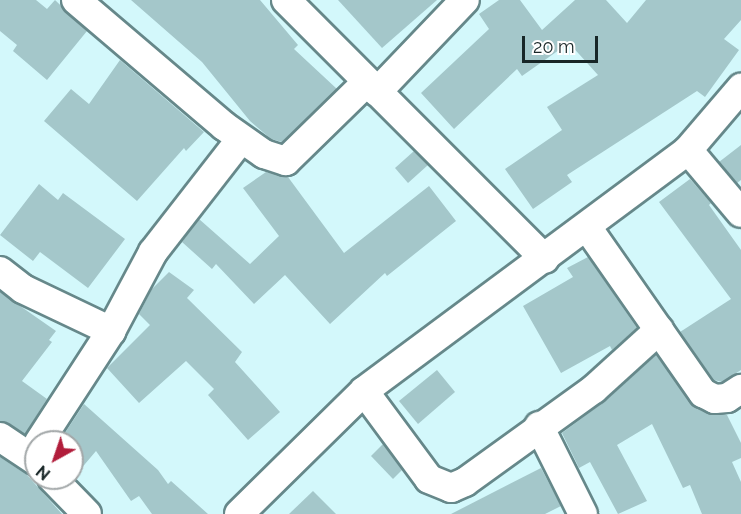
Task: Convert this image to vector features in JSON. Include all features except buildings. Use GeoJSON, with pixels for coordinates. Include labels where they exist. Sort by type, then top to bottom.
{"type":"FeatureCollection","features":[{"type":"Feature","properties":{"kind":"street"},"geometry":{"type":"LineString","coordinates":[[76,0],[240,139],[264,154],[286,161],[372,87],[458,3]]}},
{"type":"Feature","properties":{"kind":"street"},"geometry":{"type":"LineString","coordinates":[[286,0],[545,260]]}},
{"type":"Feature","properties":{"kind":"street"},"geometry":{"type":"LineString","coordinates":[[239,514],[364,391],[545,260],[688,150],[741,88]]}},
{"type":"Feature","properties":{"kind":"street"},"geometry":{"type":"LineString","coordinates":[[50,430],[111,331],[153,252],[240,139]]}},
{"type":"Feature","properties":{"kind":"street"},"geometry":{"type":"LineString","coordinates":[[688,150],[741,213]]}},
{"type":"Feature","properties":{"kind":"street"},"geometry":{"type":"LineString","coordinates":[[587,227],[703,393],[715,399],[727,398],[741,389]]}},
{"type":"Feature","properties":{"kind":"street"},"geometry":{"type":"LineString","coordinates":[[0,271],[23,289],[111,331]]}},
{"type":"Feature","properties":{"kind":"street"},"geometry":{"type":"LineString","coordinates":[[364,391],[429,479],[450,488],[465,482],[539,426],[594,389],[659,330]]}},
{"type":"Feature","properties":{"kind":"street"},"geometry":{"type":"LineString","coordinates":[[539,426],[583,514]]}},
{"type":"Feature","properties":{"kind":"street"},"geometry":{"type":"LineString","coordinates":[[0,437],[24,448]]}},
{"type":"Feature","properties":{"kind":"street"},"geometry":{"type":"LineString","coordinates":[[64,490],[87,514]]}}]}
